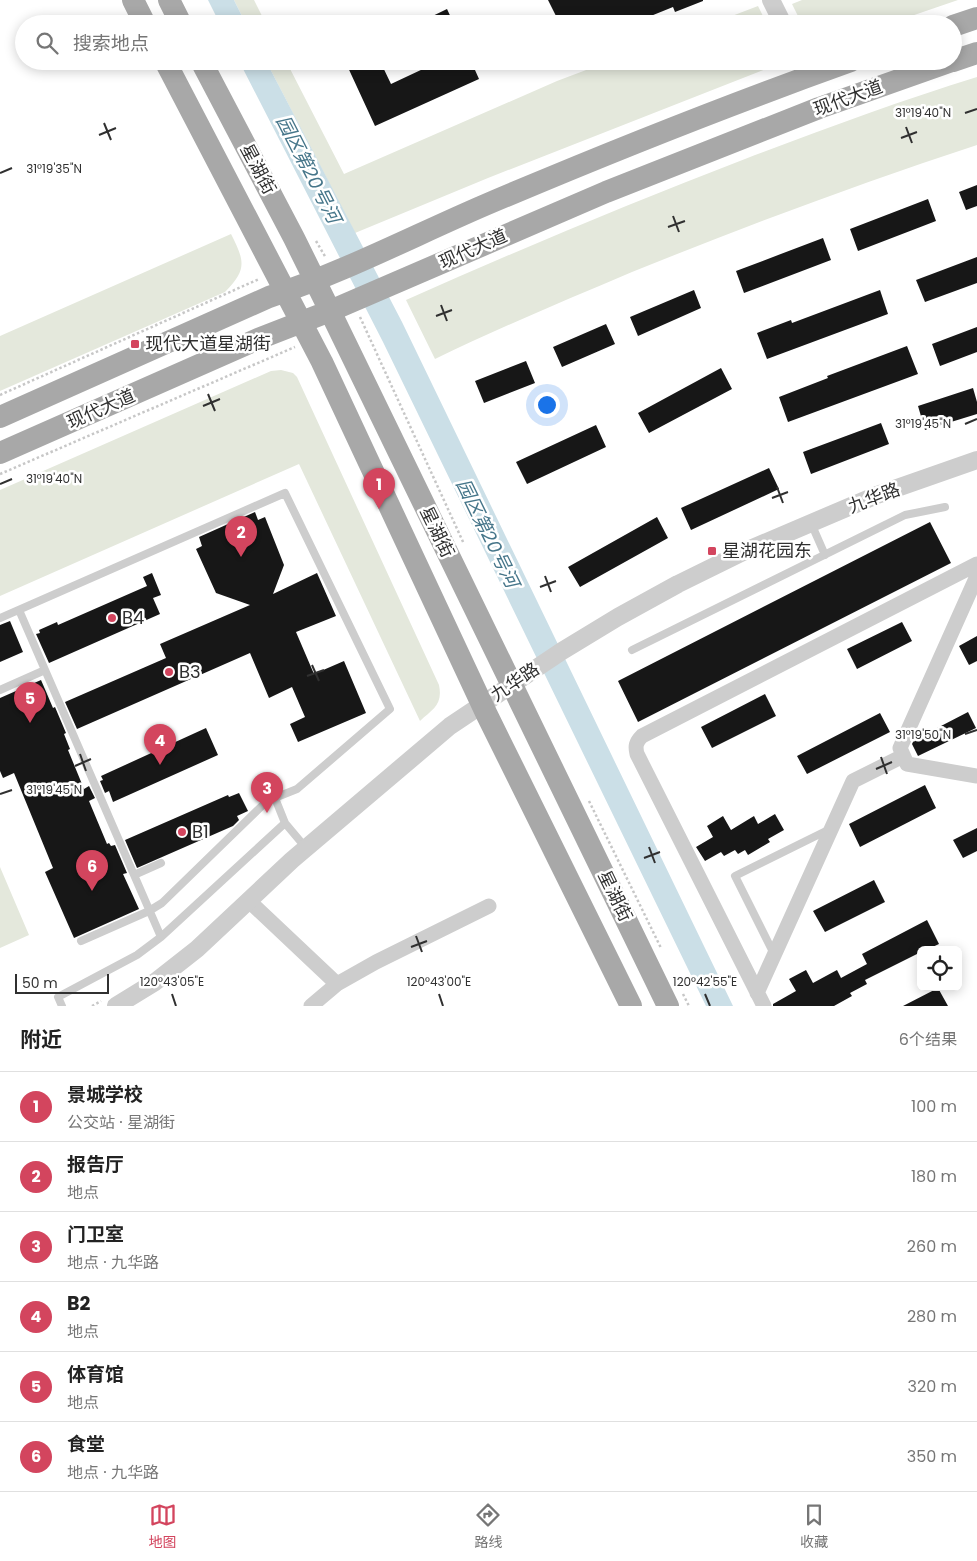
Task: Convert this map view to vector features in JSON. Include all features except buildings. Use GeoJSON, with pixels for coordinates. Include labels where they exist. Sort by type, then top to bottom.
{"type":"FeatureCollection","features":[{"type":"Feature","properties":{"kind":"main road"},"geometry":{"type":"LineString","coordinates":[[132,0],[140,15]]}},
{"type":"Feature","properties":{"kind":"main road"},"geometry":{"type":"LineString","coordinates":[[169,0],[177,15]]}},
{"type":"Feature","properties":{"kind":"main road"},"geometry":{"type":"LineString","coordinates":[[962,23],[977,18]]}},
{"type":"Feature","properties":{"kind":"main road","name":"现代大道"},"geometry":{"type":"LineString","coordinates":[[962,58],[977,53]]}},
{"type":"Feature","properties":{"kind":"main road","name":"星湖街"},"geometry":{"type":"LineString","coordinates":[[170,70],[306,331],[482,704],[631,1006]]}},
{"type":"Feature","properties":{"kind":"main road","name":"星湖街"},"geometry":{"type":"LineString","coordinates":[[206,70],[316,281],[668,1006]]}},
{"type":"Feature","properties":{"kind":"main road","name":"现代大道"},"geometry":{"type":"LineString","coordinates":[[0,416],[269,297],[280,282],[316,281],[494,202],[665,132],[804,70]]}},
{"type":"Feature","properties":{"kind":"main road","name":"现代大道"},"geometry":{"type":"LineString","coordinates":[[0,453],[335,320],[359,309],[388,286],[538,220],[669,166],[819,108],[927,70]]}},
{"type":"Feature","properties":{"kind":"street"},"geometry":{"type":"LineString","coordinates":[[771,0],[778,15]]}},
{"type":"Feature","properties":{"kind":"street","name":"九华路"},"geometry":{"type":"LineString","coordinates":[[116,1006],[155,982],[197,950],[306,848],[450,726],[562,651],[678,584],[743,552],[878,495],[977,460]]}},
{"type":"Feature","properties":{"kind":"street"},"geometry":{"type":"LineString","coordinates":[[760,999],[636,754],[635,747],[637,741],[642,736],[977,564]]}},
{"type":"Feature","properties":{"kind":"street"},"geometry":{"type":"LineString","coordinates":[[977,576],[900,748],[907,764],[977,776]]}},
{"type":"Feature","properties":{"kind":"street"},"geometry":{"type":"LineString","coordinates":[[760,999],[774,954],[853,781],[903,756]]}},
{"type":"Feature","properties":{"kind":"street"},"geometry":{"type":"LineString","coordinates":[[248,901],[337,984]]}},
{"type":"Feature","properties":{"kind":"street"},"geometry":{"type":"LineString","coordinates":[[311,1006],[337,984],[376,962],[489,906]]}},
{"type":"Feature","properties":{"kind":"lane"},"geometry":{"type":"LineString","coordinates":[[0,618],[285,493],[390,709],[297,789],[267,801],[162,903],[149,911],[81,941]]}},
{"type":"Feature","properties":{"kind":"lane"},"geometry":{"type":"LineString","coordinates":[[632,650],[905,514],[945,507]]}},
{"type":"Feature","properties":{"kind":"lane"},"geometry":{"type":"LineString","coordinates":[[811,523],[825,555]]}},
{"type":"Feature","properties":{"kind":"lane"},"geometry":{"type":"LineString","coordinates":[[19,610],[161,937]]}},
{"type":"Feature","properties":{"kind":"lane"},"geometry":{"type":"LineString","coordinates":[[0,690],[45,670]]}},
{"type":"Feature","properties":{"kind":"lane"},"geometry":{"type":"LineString","coordinates":[[275,798],[285,823],[306,848]]}},
{"type":"Feature","properties":{"kind":"lane"},"geometry":{"type":"LineString","coordinates":[[62,1006],[58,997],[137,955],[161,937],[285,823]]}},
{"type":"Feature","properties":{"kind":"lane"},"geometry":{"type":"LineString","coordinates":[[774,954],[735,876],[832,829]]}},
{"type":"Feature","properties":{"kind":"lane"},"geometry":{"type":"LineString","coordinates":[[134,875],[161,863]]}},
{"type":"Feature","properties":{"kind":"path"},"geometry":{"type":"LineString","coordinates":[[0,395],[280,282]]}},
{"type":"Feature","properties":{"kind":"path"},"geometry":{"type":"LineString","coordinates":[[335,320],[359,309]]}},
{"type":"Feature","properties":{"kind":"path"},"geometry":{"type":"LineString","coordinates":[[0,474],[306,331]]}},
{"type":"Feature","properties":{"kind":"shaded area"},"geometry":{"type":"Polygon","coordinates":[[[234,0],[254,0],[262,15],[242,15],[234,0]]]}},
{"type":"Feature","properties":{"kind":"shaded area"},"geometry":{"type":"Polygon","coordinates":[[[802,0],[958,0],[914,15],[798,15],[792,4],[802,0]]]}},
{"type":"Feature","properties":{"kind":"shaded area"},"geometry":{"type":"Polygon","coordinates":[[[758,6],[762,15],[734,15],[758,6]]]}},
{"type":"Feature","properties":{"kind":"shaded area"},"geometry":{"type":"Polygon","coordinates":[[[271,70],[291,70],[344,174],[586,70],[763,70],[488,178],[355,233],[271,70]]]}},
{"type":"Feature","properties":{"kind":"shaded area"},"geometry":{"type":"Polygon","coordinates":[[[977,77],[977,145],[847,190],[675,255],[533,314],[435,359],[406,300],[532,245],[702,176],[861,116],[977,77]]]}},
{"type":"Feature","properties":{"kind":"shaded area"},"geometry":{"type":"Polygon","coordinates":[[[231,234],[239,251],[242,264],[237,277],[225,292],[0,391],[0,336],[231,234]]]}},
{"type":"Feature","properties":{"kind":"shaded area"},"geometry":{"type":"Polygon","coordinates":[[[281,370],[293,373],[297,377],[439,685],[440,697],[436,706],[420,721],[299,464],[0,596],[0,490],[271,371],[281,370]]]}},
{"type":"Feature","properties":{"kind":"shaded area"},"geometry":{"type":"Polygon","coordinates":[[[0,867],[29,935],[0,948],[0,867]]]}},
{"type":"Feature","properties":{"kind":"water"},"geometry":{"type":"Polygon","coordinates":[[[208,0],[234,0],[242,15],[216,15],[208,0]]]}},
{"type":"Feature","properties":{"kind":"water","name":"园区第20号河"},"geometry":{"type":"Polygon","coordinates":[[[244,70],[271,70],[402,322],[733,1006],[706,1006],[383,342],[244,70]]]}},
{"type":"Feature","properties":{"kind":"place","name":"现代大道星湖街"},"geometry":{"type":"Point","coordinates":[135,344]}},
{"type":"Feature","properties":{"kind":"place","name":"景城学校"},"geometry":{"type":"Point","coordinates":[379,509]}},
{"type":"Feature","properties":{"kind":"place","name":"星湖花园东"},"geometry":{"type":"Point","coordinates":[712,551]}},
{"type":"Feature","properties":{"kind":"place","name":"报告厅"},"geometry":{"type":"Point","coordinates":[241,557]}},
{"type":"Feature","properties":{"kind":"place","name":"B4"},"geometry":{"type":"Point","coordinates":[112,618]}},
{"type":"Feature","properties":{"kind":"place","name":"B3"},"geometry":{"type":"Point","coordinates":[169,672]}},
{"type":"Feature","properties":{"kind":"place","name":"体育馆"},"geometry":{"type":"Point","coordinates":[30,723]}},
{"type":"Feature","properties":{"kind":"place","name":"B2"},"geometry":{"type":"Point","coordinates":[160,765]}},
{"type":"Feature","properties":{"kind":"place","name":"门卫室"},"geometry":{"type":"Point","coordinates":[267,813]}},
{"type":"Feature","properties":{"kind":"place","name":"B1"},"geometry":{"type":"Point","coordinates":[182,832]}},
{"type":"Feature","properties":{"kind":"place","name":"食堂"},"geometry":{"type":"Point","coordinates":[92,891]}}]}
